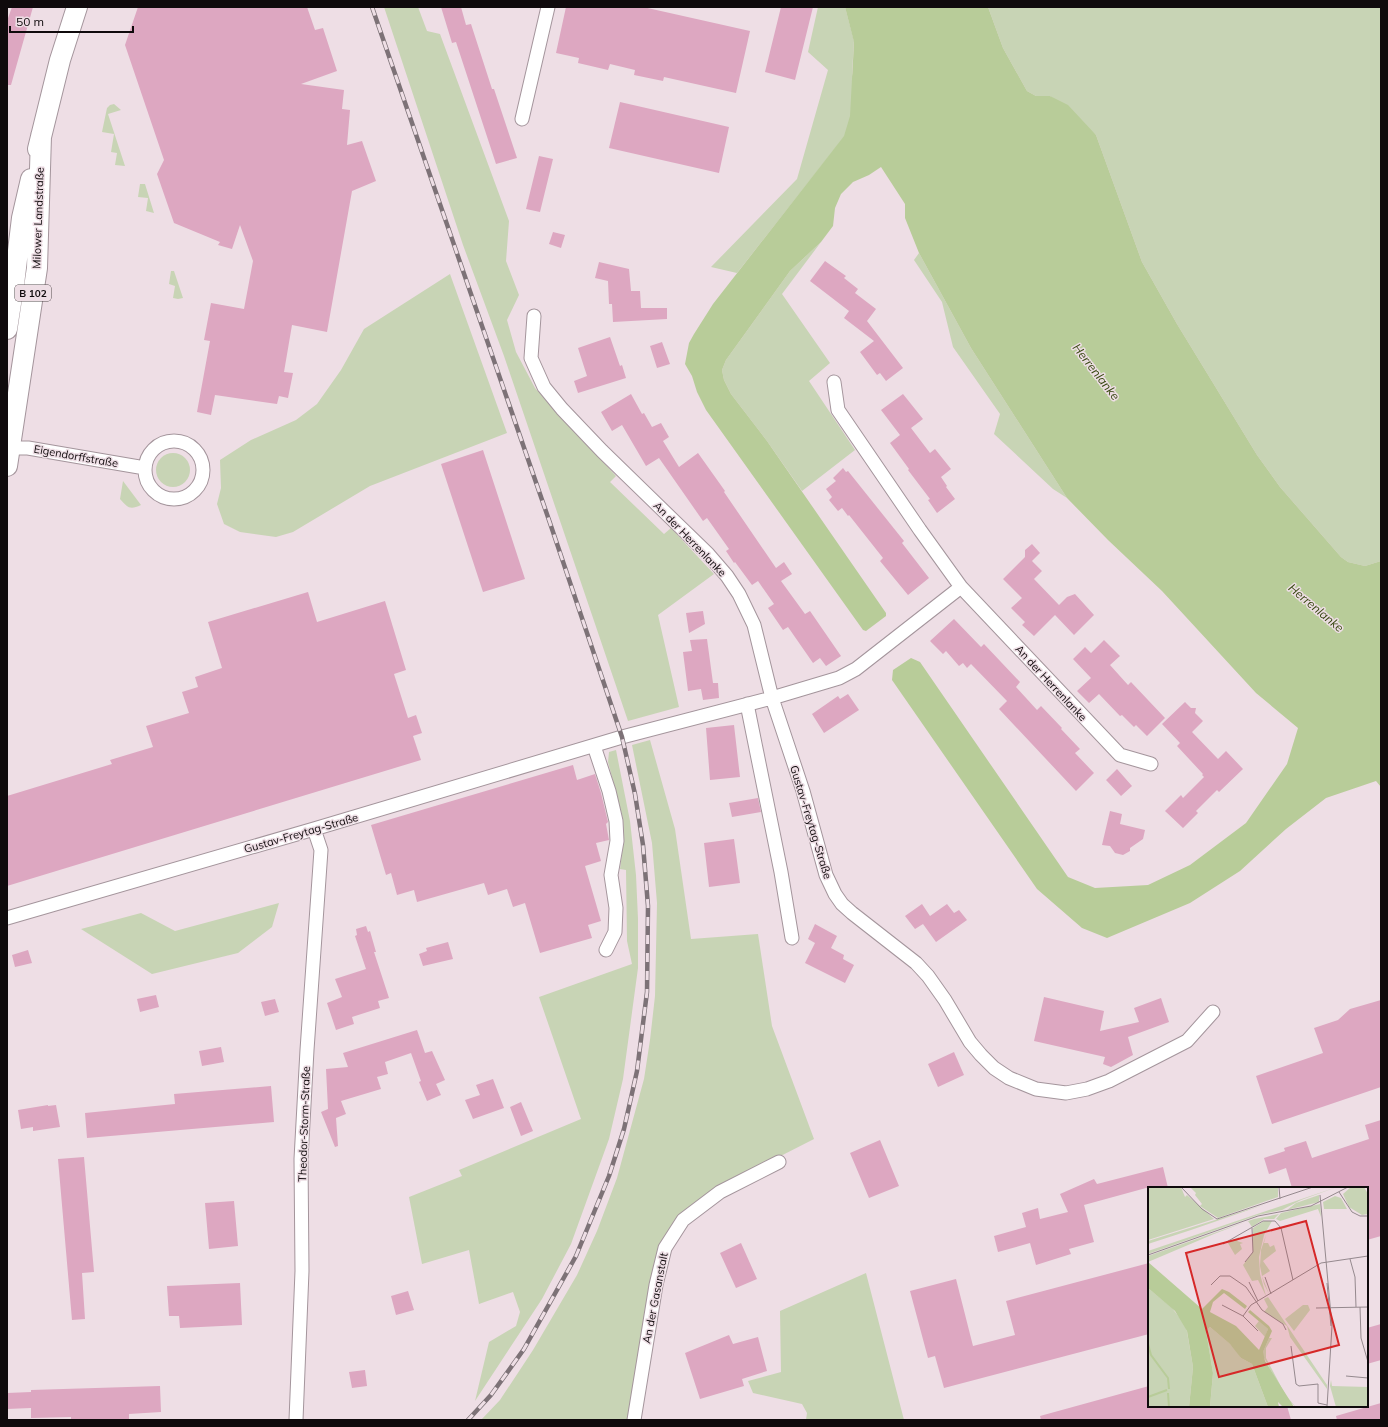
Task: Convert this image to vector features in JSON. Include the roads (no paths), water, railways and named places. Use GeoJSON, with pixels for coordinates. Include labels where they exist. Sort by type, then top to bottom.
{"type":"FeatureCollection","features":[{"type":"Feature","properties":{"kind":"main road","name":"Milower Landstraße"},"geometry":{"type":"LineString","coordinates":[[7,329],[22,218],[60,60],[78,7]]}},
{"type":"Feature","properties":{"kind":"main road","name":"Milower Landstraße"},"geometry":{"type":"LineString","coordinates":[[8,454],[37,268],[41,136]]}},
{"type":"Feature","properties":{"kind":"street"},"geometry":{"type":"LineString","coordinates":[[522,119],[548,7]]}},
{"type":"Feature","properties":{"kind":"street","name":"An der Herrenlanke"},"geometry":{"type":"LineString","coordinates":[[534,316],[532,358],[544,388],[602,451],[708,554],[728,576],[740,594],[754,625],[772,698]]}},
{"type":"Feature","properties":{"kind":"street","name":"An der Herrenlanke"},"geometry":{"type":"LineString","coordinates":[[834,382],[838,410],[961,587],[1120,755],[1151,764]]}},
{"type":"Feature","properties":{"kind":"street"},"geometry":{"type":"LineString","coordinates":[[165,442],[178,442],[189,445],[197,452],[202,463],[203,475],[199,486],[195,491],[184,498],[172,500],[160,496],[150,487],[145,475],[145,468],[149,455],[154,450],[165,442]]}},
{"type":"Feature","properties":{"kind":"street","name":"Eigendorffstraße"},"geometry":{"type":"LineString","coordinates":[[8,454],[28,448],[145,468]]}},
{"type":"Feature","properties":{"kind":"street"},"geometry":{"type":"LineString","coordinates":[[772,698],[839,678],[856,669],[961,587]]}},
{"type":"Feature","properties":{"kind":"street","name":"Gustav-Freytag-Straße"},"geometry":{"type":"LineString","coordinates":[[7,918],[594,746],[772,698],[803,791],[826,875],[834,894],[847,908],[916,963],[928,976],[945,1000],[970,1042],[980,1055],[994,1068],[1009,1078],[1036,1089],[1066,1093],[1087,1089],[1109,1081],[1187,1041],[1213,1012]]}},
{"type":"Feature","properties":{"kind":"street"},"geometry":{"type":"LineString","coordinates":[[747,704],[782,877],[792,938]]}},
{"type":"Feature","properties":{"kind":"street"},"geometry":{"type":"LineString","coordinates":[[594,746],[609,791],[616,821],[617,841],[611,875],[616,908],[615,932],[606,950]]}},
{"type":"Feature","properties":{"kind":"street","name":"Theodor-Storm-Straße"},"geometry":{"type":"LineString","coordinates":[[296,1420],[302,1271],[301,1159],[321,850],[314,829]]}},
{"type":"Feature","properties":{"kind":"street","name":"An der Gasanstalt"},"geometry":{"type":"LineString","coordinates":[[634,1420],[656,1285],[665,1248],[683,1220],[720,1192],[779,1162]]}},
{"type":"Feature","properties":{"kind":"water","name":"Herrenlanke"},"geometry":{"type":"Polygon","coordinates":[[[845,7],[988,7],[1003,48],[1027,91],[1036,96],[1050,96],[1068,105],[1096,135],[1142,262],[1177,324],[1257,455],[1280,487],[1341,557],[1348,562],[1365,566],[1381,561],[1381,787],[1376,781],[1326,798],[1286,829],[1240,871],[1190,903],[1107,938],[1082,928],[1037,889],[892,680],[893,670],[911,658],[920,662],[1068,877],[1095,888],[1148,885],[1190,865],[1246,823],[1287,764],[1298,728],[1256,693],[1162,591],[1108,540],[1067,498],[971,348],[919,253],[905,218],[905,204],[881,167],[869,175],[853,182],[841,194],[835,208],[833,226],[821,242],[790,271],[726,360],[722,370],[724,380],[731,394],[767,441],[886,613],[886,616],[866,631],[863,630],[706,410],[697,392],[692,376],[685,364],[689,343],[713,304],[844,136],[850,116],[854,42],[845,7]]]}},
{"type":"Feature","properties":{"kind":"railway"},"geometry":{"type":"LineString","coordinates":[[372,7],[550,523],[622,737],[635,794],[643,845],[648,906],[647,992],[637,1071],[624,1129],[609,1176],[576,1256],[524,1349],[491,1395],[468,1420]]}}]}
